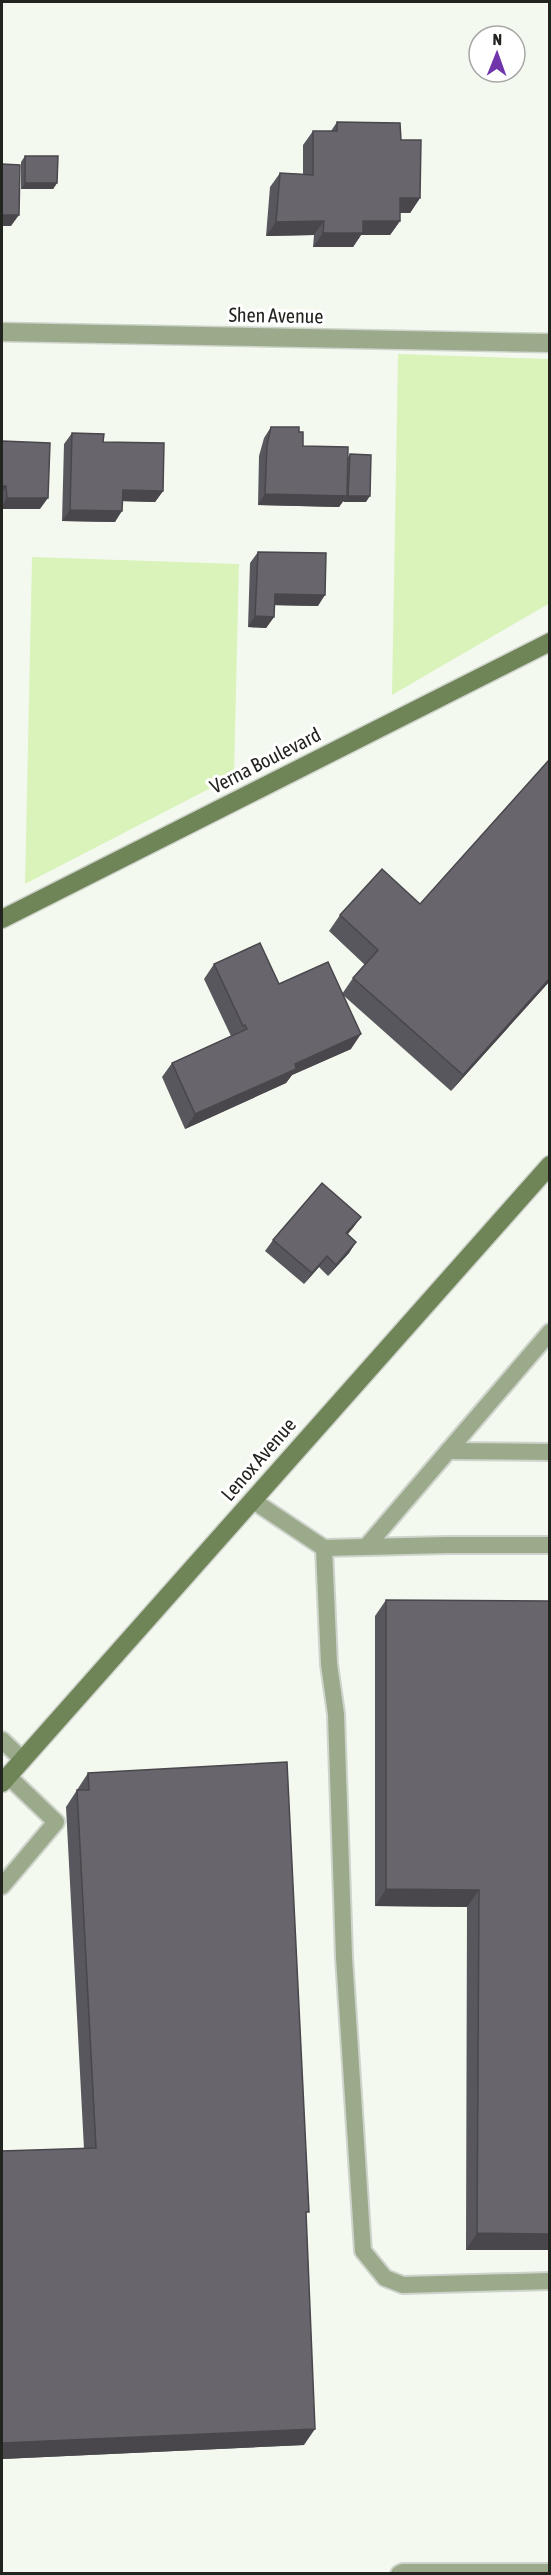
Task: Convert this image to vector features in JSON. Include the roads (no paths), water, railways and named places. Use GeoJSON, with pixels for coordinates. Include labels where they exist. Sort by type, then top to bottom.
{"type":"FeatureCollection","features":[{"type":"Feature","properties":{"kind":"main road","name":"Verna Boulevard"},"geometry":{"type":"LineString","coordinates":[[2,919],[549,642]]}},
{"type":"Feature","properties":{"kind":"main road","name":"Lenox Avenue"},"geometry":{"type":"LineString","coordinates":[[5,1780],[549,1165]]}},
{"type":"Feature","properties":{"kind":"street","name":"Shen Avenue"},"geometry":{"type":"LineString","coordinates":[[2,332],[549,343]]}},
{"type":"Feature","properties":{"kind":"lane"},"geometry":{"type":"LineString","coordinates":[[366,1547],[549,1332]]}},
{"type":"Feature","properties":{"kind":"lane"},"geometry":{"type":"LineString","coordinates":[[448,1451],[549,1452]]}},
{"type":"Feature","properties":{"kind":"lane"},"geometry":{"type":"LineString","coordinates":[[252,1500],[324,1548],[549,1545]]}},
{"type":"Feature","properties":{"kind":"lane"},"geometry":{"type":"LineString","coordinates":[[324,1548],[329,1664],[336,1714],[344,1957],[363,2251],[386,2278],[403,2285],[549,2281]]}},
{"type":"Feature","properties":{"kind":"lane"},"geometry":{"type":"LineString","coordinates":[[2,1740],[23,1760]]}},
{"type":"Feature","properties":{"kind":"lane"},"geometry":{"type":"LineString","coordinates":[[2,1886],[56,1822],[5,1780]]}},
{"type":"Feature","properties":{"kind":"lane"},"geometry":{"type":"LineString","coordinates":[[399,2574],[403,2572],[549,2572]]}}]}
